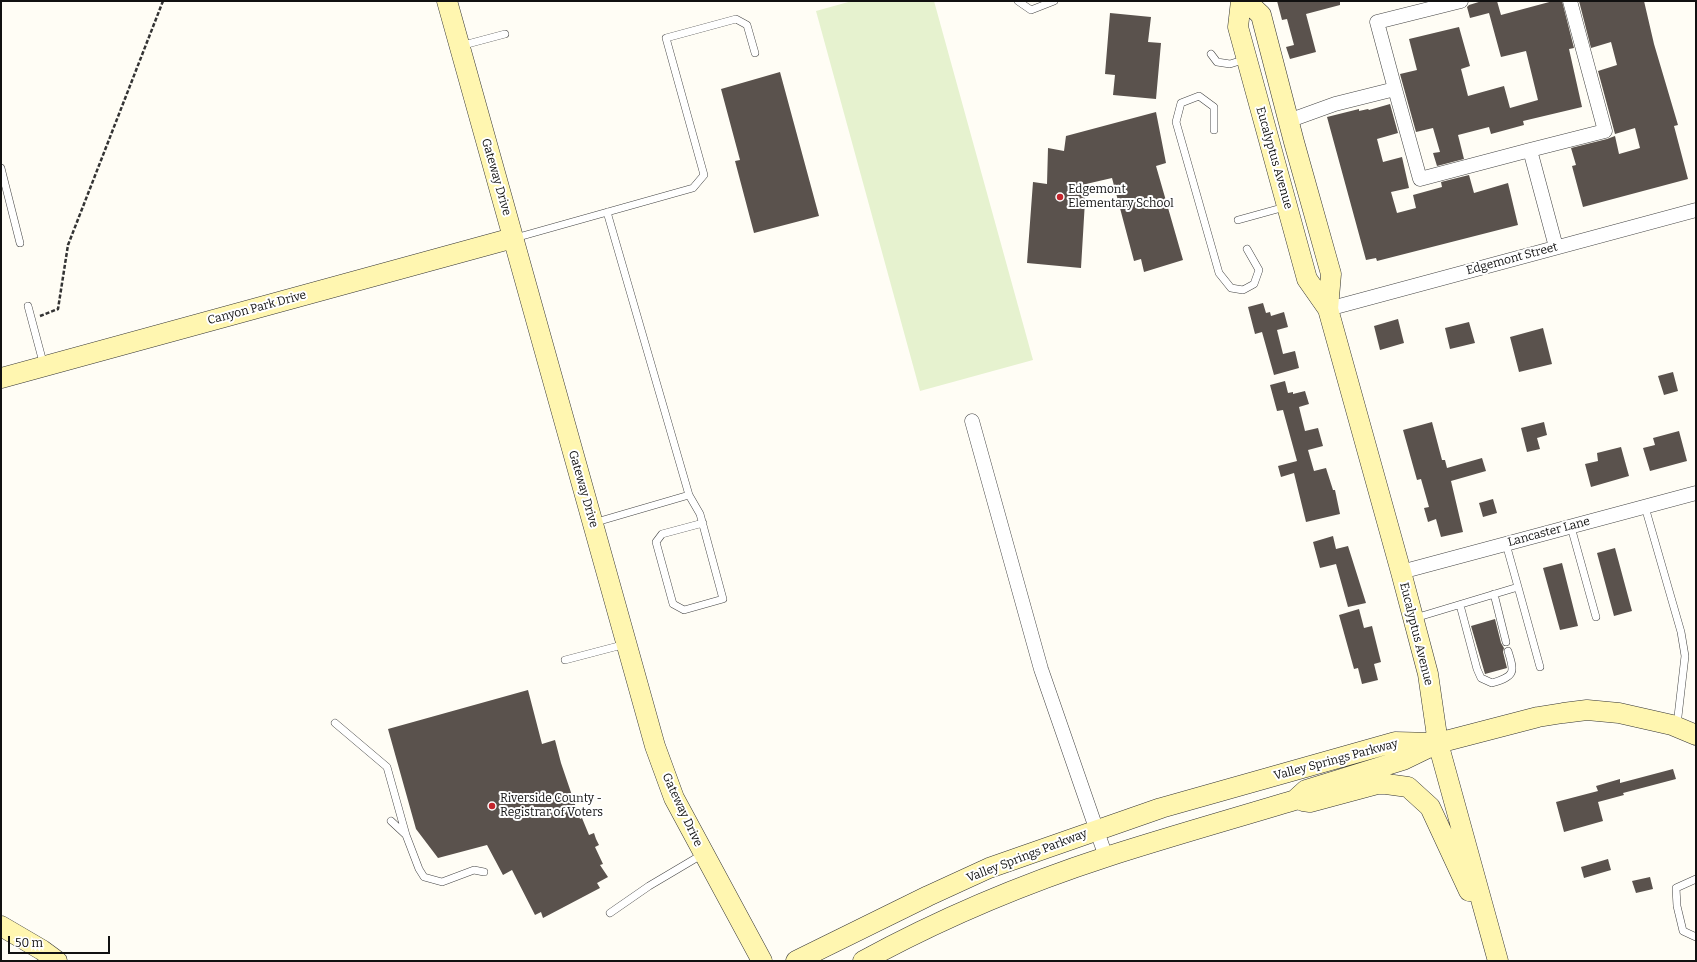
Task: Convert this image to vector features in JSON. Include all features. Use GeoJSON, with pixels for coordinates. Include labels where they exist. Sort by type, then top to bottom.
{"type":"FeatureCollection","features":[{"type":"Feature","properties":{"kind":"street","name":"Gateway Drive"},"geometry":{"type":"LineString","coordinates":[[447,1],[657,754],[674,798],[762,961]]}},
{"type":"Feature","properties":{"kind":"street","name":"Eucalyptus Avenue"},"geometry":{"type":"LineString","coordinates":[[1241,1],[1238,26],[1307,278],[1328,309],[1428,674],[1438,744],[1498,961]]}},
{"type":"Feature","properties":{"kind":"street","name":"Eucalyptus Avenue"},"geometry":{"type":"LineString","coordinates":[[1246,1],[1261,16],[1288,121],[1331,274],[1328,309]]}},
{"type":"Feature","properties":{"kind":"street"},"geometry":{"type":"LineString","coordinates":[[1461,1],[1377,22],[1420,179],[1605,131],[1570,1]]}},
{"type":"Feature","properties":{"kind":"street"},"geometry":{"type":"LineString","coordinates":[[1288,121],[1335,104],[1395,89]]}},
{"type":"Feature","properties":{"kind":"street"},"geometry":{"type":"LineString","coordinates":[[1530,150],[1556,247]]}},
{"type":"Feature","properties":{"kind":"street","name":"Edgemont Street"},"geometry":{"type":"LineString","coordinates":[[1328,309],[1696,210]]}},
{"type":"Feature","properties":{"kind":"street","name":"Canyon Park Drive"},"geometry":{"type":"LineString","coordinates":[[1,378],[513,238]]}},
{"type":"Feature","properties":{"kind":"street"},"geometry":{"type":"LineString","coordinates":[[972,421],[1041,670],[1106,857]]}},
{"type":"Feature","properties":{"kind":"street","name":"Lancaster Lane"},"geometry":{"type":"LineString","coordinates":[[1401,572],[1696,493]]}},
{"type":"Feature","properties":{"kind":"street"},"geometry":{"type":"LineString","coordinates":[[1438,744],[1538,718],[1587,710],[1619,712],[1650,719],[1696,735]]}},
{"type":"Feature","properties":{"kind":"street","name":"Valley Springs Parkway"},"geometry":{"type":"LineString","coordinates":[[796,961],[982,871],[1161,808],[1395,742],[1438,744]]}},
{"type":"Feature","properties":{"kind":"street","name":"Valley Springs Parkway"},"geometry":{"type":"LineString","coordinates":[[864,961],[940,923],[1006,894],[1106,857],[1294,800],[1306,790],[1403,760],[1438,744]]}},
{"type":"Feature","properties":{"kind":"street"},"geometry":{"type":"LineString","coordinates":[[1294,800],[1310,802],[1369,786],[1386,784],[1408,787],[1430,807],[1492,940]]}},
{"type":"Feature","properties":{"kind":"street"},"geometry":{"type":"LineString","coordinates":[[1,926],[42,950],[57,961]]}},
{"type":"Feature","properties":{"kind":"lane"},"geometry":{"type":"LineString","coordinates":[[1018,1],[1031,10],[1054,1]]}},
{"type":"Feature","properties":{"kind":"lane"},"geometry":{"type":"LineString","coordinates":[[513,238],[693,188],[704,175],[666,38],[736,19],[747,25],[755,53]]}},
{"type":"Feature","properties":{"kind":"lane"},"geometry":{"type":"LineString","coordinates":[[459,46],[505,34]]}},
{"type":"Feature","properties":{"kind":"lane"},"geometry":{"type":"LineString","coordinates":[[1211,54],[1217,62],[1230,64],[1247,59]]}},
{"type":"Feature","properties":{"kind":"lane"},"geometry":{"type":"LineString","coordinates":[[1214,130],[1214,106],[1199,96],[1181,103],[1176,122],[1219,273],[1231,288],[1243,290],[1254,284],[1259,270],[1247,249]]}},
{"type":"Feature","properties":{"kind":"lane"},"geometry":{"type":"LineString","coordinates":[[1,168],[20,243]]}},
{"type":"Feature","properties":{"kind":"lane"},"geometry":{"type":"LineString","coordinates":[[1238,220],[1288,207]]}},
{"type":"Feature","properties":{"kind":"lane"},"geometry":{"type":"LineString","coordinates":[[607,212],[689,495],[700,514],[723,600],[684,610],[673,604],[656,542],[662,534],[702,523]]}},
{"type":"Feature","properties":{"kind":"lane"},"geometry":{"type":"LineString","coordinates":[[28,306],[44,366]]}},
{"type":"Feature","properties":{"kind":"lane"},"geometry":{"type":"LineString","coordinates":[[592,523],[689,495]]}},
{"type":"Feature","properties":{"kind":"lane"},"geometry":{"type":"LineString","coordinates":[[1645,506],[1681,632],[1685,656],[1676,727]]}},
{"type":"Feature","properties":{"kind":"lane"},"geometry":{"type":"LineString","coordinates":[[1571,526],[1596,617]]}},
{"type":"Feature","properties":{"kind":"lane"},"geometry":{"type":"LineString","coordinates":[[1506,544],[1540,667]]}},
{"type":"Feature","properties":{"kind":"lane"},"geometry":{"type":"LineString","coordinates":[[1413,619],[1518,587]]}},
{"type":"Feature","properties":{"kind":"lane"},"geometry":{"type":"LineString","coordinates":[[1494,594],[1506,642]]}},
{"type":"Feature","properties":{"kind":"lane"},"geometry":{"type":"LineString","coordinates":[[1460,605],[1477,669],[1481,678],[1492,683],[1507,678],[1512,673],[1513,667],[1508,651]]}},
{"type":"Feature","properties":{"kind":"lane"},"geometry":{"type":"LineString","coordinates":[[565,660],[626,644]]}},
{"type":"Feature","properties":{"kind":"lane"},"geometry":{"type":"LineString","coordinates":[[335,723],[387,767],[406,835],[419,869],[424,877],[442,882],[474,870],[484,872]]}},
{"type":"Feature","properties":{"kind":"lane"},"geometry":{"type":"LineString","coordinates":[[391,821],[406,835]]}},
{"type":"Feature","properties":{"kind":"lane"},"geometry":{"type":"LineString","coordinates":[[610,913],[649,886],[703,854]]}},
{"type":"Feature","properties":{"kind":"lane"},"geometry":{"type":"LineString","coordinates":[[1696,879],[1676,888],[1677,906],[1683,931],[1696,937]]}},
{"type":"Feature","properties":{"kind":"path"},"geometry":{"type":"LineString","coordinates":[[31,319],[58,309],[68,245],[163,1]]}},
{"type":"Feature","properties":{"kind":"green space"},"geometry":{"type":"Polygon","coordinates":[[[852,1],[934,1],[1033,360],[920,391],[816,11],[852,1]]]}},
{"type":"Feature","properties":{"kind":"building"},"geometry":{"type":"Polygon","coordinates":[[[1277,1],[1340,1],[1340,5],[1306,14],[1316,52],[1290,59],[1286,47],[1294,45],[1287,19],[1282,20],[1277,1]]]}},
{"type":"Feature","properties":{"kind":"building"},"geometry":{"type":"Polygon","coordinates":[[[1482,1],[1497,1],[1501,15],[1553,1],[1562,1],[1574,48],[1569,49],[1582,107],[1523,121],[1524,125],[1491,134],[1489,127],[1458,135],[1464,159],[1437,166],[1433,153],[1440,152],[1433,128],[1416,132],[1400,74],[1417,70],[1409,39],[1459,27],[1470,66],[1461,69],[1468,96],[1504,86],[1510,108],[1538,100],[1526,51],[1501,57],[1489,13],[1470,18],[1467,7],[1482,1]]]}},
{"type":"Feature","properties":{"kind":"building"},"geometry":{"type":"Polygon","coordinates":[[[1579,1],[1644,1],[1654,44],[1678,125],[1674,126],[1688,179],[1583,207],[1572,166],[1576,165],[1571,148],[1615,136],[1619,154],[1640,148],[1635,128],[1615,134],[1598,71],[1617,65],[1611,42],[1591,48],[1579,1]]]}},
{"type":"Feature","properties":{"kind":"building"},"geometry":{"type":"Polygon","coordinates":[[[1110,13],[1151,17],[1148,42],[1161,43],[1156,99],[1113,95],[1115,75],[1105,74],[1110,13]]]}},
{"type":"Feature","properties":{"kind":"building"},"geometry":{"type":"Polygon","coordinates":[[[780,72],[819,216],[754,233],[735,161],[740,160],[721,89],[780,72]]]}},
{"type":"Feature","properties":{"kind":"building"},"geometry":{"type":"Polygon","coordinates":[[[1390,104],[1398,133],[1377,139],[1383,162],[1402,157],[1409,188],[1391,192],[1397,213],[1416,208],[1413,195],[1442,187],[1441,182],[1469,175],[1474,193],[1508,183],[1518,225],[1377,261],[1376,258],[1366,260],[1327,117],[1359,109],[1359,111],[1369,110],[1390,104]]]}},
{"type":"Feature","properties":{"kind":"building"},"geometry":{"type":"Polygon","coordinates":[[[1156,112],[1166,163],[1156,166],[1183,260],[1144,272],[1141,259],[1134,261],[1112,178],[1086,184],[1081,268],[1027,263],[1033,182],[1047,184],[1048,148],[1064,151],[1066,136],[1156,112]]]}},
{"type":"Feature","properties":{"kind":"building"},"geometry":{"type":"Polygon","coordinates":[[[1263,303],[1266,313],[1270,312],[1271,316],[1284,312],[1288,327],[1277,330],[1283,354],[1295,351],[1299,368],[1274,375],[1262,332],[1255,334],[1248,307],[1263,303]]]}},
{"type":"Feature","properties":{"kind":"building"},"geometry":{"type":"Polygon","coordinates":[[[1398,319],[1404,343],[1380,350],[1374,326],[1398,319]]]}},
{"type":"Feature","properties":{"kind":"building"},"geometry":{"type":"Polygon","coordinates":[[[1469,322],[1475,343],[1450,349],[1445,328],[1469,322]]]}},
{"type":"Feature","properties":{"kind":"building"},"geometry":{"type":"Polygon","coordinates":[[[1543,328],[1552,364],[1519,372],[1510,337],[1543,328]]]}},
{"type":"Feature","properties":{"kind":"building"},"geometry":{"type":"Polygon","coordinates":[[[1673,372],[1678,391],[1664,395],[1658,376],[1673,372]]]}},
{"type":"Feature","properties":{"kind":"building"},"geometry":{"type":"Polygon","coordinates":[[[1285,381],[1288,393],[1293,392],[1293,394],[1305,391],[1309,404],[1299,407],[1305,431],[1318,428],[1323,446],[1308,450],[1314,471],[1326,468],[1333,490],[1335,490],[1340,514],[1306,522],[1294,473],[1281,477],[1278,466],[1297,461],[1283,410],[1277,411],[1270,385],[1285,381]]]}},
{"type":"Feature","properties":{"kind":"building"},"geometry":{"type":"Polygon","coordinates":[[[1432,422],[1442,460],[1445,460],[1447,468],[1482,458],[1486,471],[1451,481],[1463,532],[1441,537],[1436,519],[1428,522],[1424,508],[1429,507],[1421,479],[1417,480],[1403,430],[1432,422]]]}},
{"type":"Feature","properties":{"kind":"building"},"geometry":{"type":"Polygon","coordinates":[[[1544,422],[1547,435],[1537,438],[1540,449],[1527,452],[1521,428],[1544,422]]]}},
{"type":"Feature","properties":{"kind":"building"},"geometry":{"type":"Polygon","coordinates":[[[1679,431],[1687,461],[1650,471],[1643,448],[1655,445],[1653,438],[1679,431]]]}},
{"type":"Feature","properties":{"kind":"building"},"geometry":{"type":"Polygon","coordinates":[[[1621,447],[1629,476],[1591,487],[1585,464],[1598,461],[1597,453],[1621,447]]]}},
{"type":"Feature","properties":{"kind":"building"},"geometry":{"type":"Polygon","coordinates":[[[1493,499],[1497,513],[1483,517],[1479,503],[1493,499]]]}},
{"type":"Feature","properties":{"kind":"building"},"geometry":{"type":"Polygon","coordinates":[[[1333,536],[1336,549],[1348,546],[1366,603],[1348,607],[1336,564],[1320,568],[1313,542],[1333,536]]]}},
{"type":"Feature","properties":{"kind":"building"},"geometry":{"type":"Polygon","coordinates":[[[1615,548],[1632,611],[1614,616],[1597,553],[1615,548]]]}},
{"type":"Feature","properties":{"kind":"building"},"geometry":{"type":"Polygon","coordinates":[[[1562,563],[1578,626],[1560,630],[1543,568],[1562,563]]]}},
{"type":"Feature","properties":{"kind":"building"},"geometry":{"type":"Polygon","coordinates":[[[1359,609],[1364,628],[1372,626],[1381,662],[1374,664],[1378,680],[1362,684],[1358,668],[1354,669],[1339,615],[1359,609]]]}},
{"type":"Feature","properties":{"kind":"building"},"geometry":{"type":"Polygon","coordinates":[[[1495,619],[1501,643],[1504,648],[1503,652],[1507,668],[1485,674],[1471,626],[1495,619]]]}},
{"type":"Feature","properties":{"kind":"building","name":"Riverside County - Registrar of Voters"},"geometry":{"type":"Polygon","coordinates":[[[528,690],[542,744],[555,740],[561,763],[580,819],[582,818],[589,835],[594,833],[599,845],[595,847],[603,864],[600,865],[608,877],[597,883],[600,888],[543,918],[541,912],[535,915],[512,870],[503,875],[487,845],[438,858],[416,829],[388,729],[528,690]]]}},
{"type":"Feature","properties":{"kind":"building"},"geometry":{"type":"Polygon","coordinates":[[[1673,769],[1676,779],[1623,793],[1624,795],[1598,802],[1603,821],[1564,832],[1556,802],[1598,791],[1596,786],[1620,779],[1620,783],[1673,769]]]}},
{"type":"Feature","properties":{"kind":"building"},"geometry":{"type":"Polygon","coordinates":[[[1608,859],[1611,870],[1584,878],[1581,867],[1608,859]]]}},
{"type":"Feature","properties":{"kind":"building"},"geometry":{"type":"Polygon","coordinates":[[[1650,877],[1653,889],[1636,893],[1632,881],[1650,877]]]}},
{"type":"Feature","properties":{"kind":"place","name":"Edgemont Elementary School"},"geometry":{"type":"Point","coordinates":[1060,197]}},
{"type":"Feature","properties":{"kind":"place","name":"Riverside County - Registrar of Voters"},"geometry":{"type":"Point","coordinates":[492,806]}}]}
